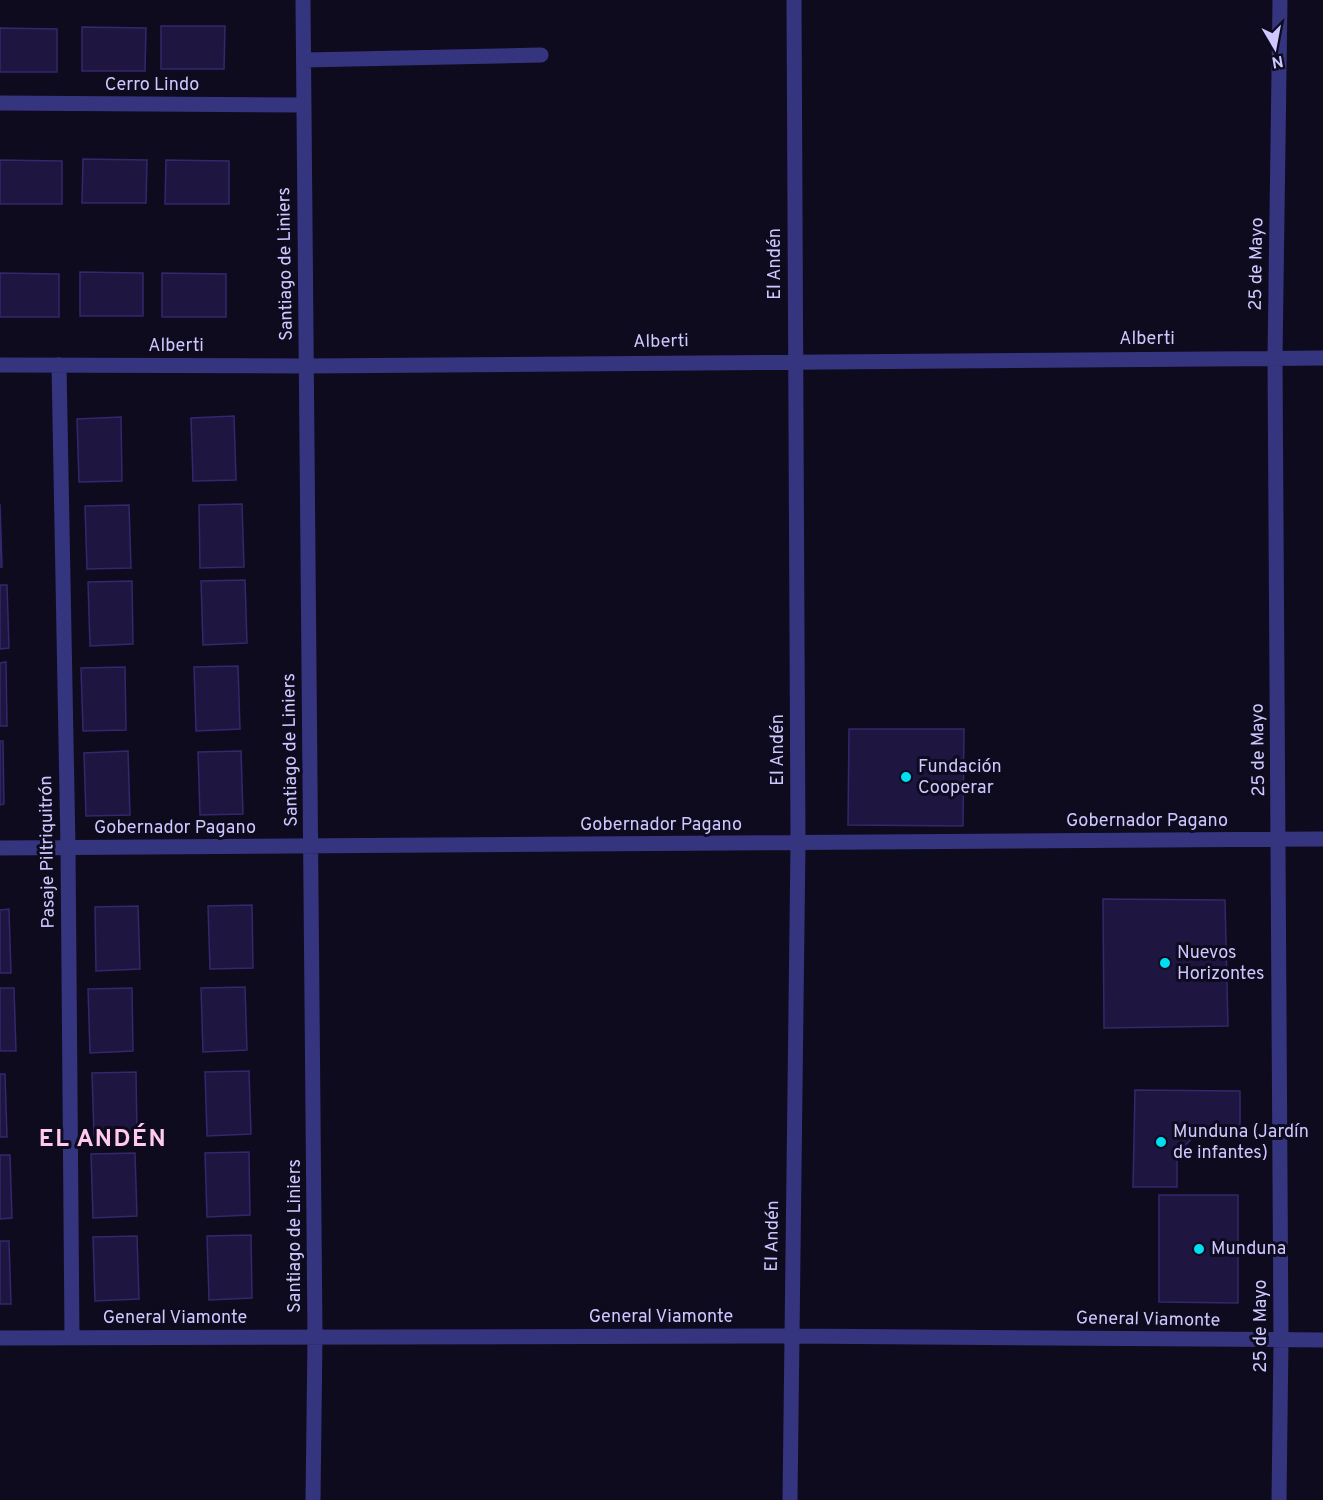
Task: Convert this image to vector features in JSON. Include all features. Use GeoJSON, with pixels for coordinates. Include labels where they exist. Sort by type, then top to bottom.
{"type":"FeatureCollection","features":[{"type":"Feature","properties":{"kind":"street","name":"Santiago de Liniers"},"geometry":{"type":"LineString","coordinates":[[303,0],[312,846],[315,1337],[313,1500]]}},
{"type":"Feature","properties":{"kind":"street","name":"El Andén"},"geometry":{"type":"LineString","coordinates":[[790,1500],[798,843],[794,0]]}},
{"type":"Feature","properties":{"kind":"street","name":"25 de Mayo"},"geometry":{"type":"LineString","coordinates":[[1279,1500],[1280,840],[1275,358],[1281,0]]}},
{"type":"Feature","properties":{"kind":"street"},"geometry":{"type":"LineString","coordinates":[[304,60],[542,56]]}},
{"type":"Feature","properties":{"kind":"street","name":"Cerro Lindo"},"geometry":{"type":"LineString","coordinates":[[0,103],[304,105]]}},
{"type":"Feature","properties":{"kind":"street","name":"Alberti"},"geometry":{"type":"LineString","coordinates":[[0,365],[307,366],[794,360],[1323,358]]}},
{"type":"Feature","properties":{"kind":"street","name":"Pasaje Piltriquitrón"},"geometry":{"type":"LineString","coordinates":[[59,365],[68,848],[72,1338]]}},
{"type":"Feature","properties":{"kind":"street","name":"Gobernador Pagano"},"geometry":{"type":"LineString","coordinates":[[0,848],[1323,839]]}},
{"type":"Feature","properties":{"kind":"street","name":"General Viamonte"},"geometry":{"type":"LineString","coordinates":[[0,1338],[791,1336],[1323,1340]]}},
{"type":"Feature","properties":{"kind":"building"},"geometry":{"type":"Polygon","coordinates":[[[161,26],[225,26],[224,69],[161,69],[161,26]]]}},
{"type":"Feature","properties":{"kind":"building"},"geometry":{"type":"Polygon","coordinates":[[[82,27],[146,28],[145,71],[82,71],[82,27]]]}},
{"type":"Feature","properties":{"kind":"building"},"geometry":{"type":"Polygon","coordinates":[[[0,28],[57,29],[57,72],[0,72],[0,28]]]}},
{"type":"Feature","properties":{"kind":"building"},"geometry":{"type":"Polygon","coordinates":[[[83,159],[147,160],[146,203],[82,203],[83,159]]]}},
{"type":"Feature","properties":{"kind":"building"},"geometry":{"type":"Polygon","coordinates":[[[0,160],[62,161],[62,204],[0,204],[0,160]]]}},
{"type":"Feature","properties":{"kind":"building"},"geometry":{"type":"Polygon","coordinates":[[[166,160],[229,161],[229,204],[165,204],[166,160]]]}},
{"type":"Feature","properties":{"kind":"building"},"geometry":{"type":"Polygon","coordinates":[[[80,272],[143,273],[143,316],[80,316],[80,272]]]}},
{"type":"Feature","properties":{"kind":"building"},"geometry":{"type":"Polygon","coordinates":[[[0,273],[59,274],[59,317],[0,317],[0,273]]]}},
{"type":"Feature","properties":{"kind":"building"},"geometry":{"type":"Polygon","coordinates":[[[162,273],[226,274],[226,317],[162,317],[162,273]]]}},
{"type":"Feature","properties":{"kind":"building"},"geometry":{"type":"Polygon","coordinates":[[[234,416],[236,480],[193,481],[191,418],[234,416]]]}},
{"type":"Feature","properties":{"kind":"building"},"geometry":{"type":"Polygon","coordinates":[[[121,417],[122,481],[79,482],[77,419],[121,417]]]}},
{"type":"Feature","properties":{"kind":"building"},"geometry":{"type":"Polygon","coordinates":[[[0,504],[2,567],[0,567],[0,504]]]}},
{"type":"Feature","properties":{"kind":"building"},"geometry":{"type":"Polygon","coordinates":[[[242,504],[244,567],[200,568],[199,505],[242,504]]]}},
{"type":"Feature","properties":{"kind":"building"},"geometry":{"type":"Polygon","coordinates":[[[129,505],[131,568],[87,569],[85,506],[129,505]]]}},
{"type":"Feature","properties":{"kind":"building"},"geometry":{"type":"Polygon","coordinates":[[[245,580],[247,643],[203,645],[201,581],[245,580]]]}},
{"type":"Feature","properties":{"kind":"building"},"geometry":{"type":"Polygon","coordinates":[[[132,581],[133,644],[90,646],[88,582],[132,581]]]}},
{"type":"Feature","properties":{"kind":"building"},"geometry":{"type":"Polygon","coordinates":[[[0,585],[7,585],[9,648],[0,649],[0,585]]]}},
{"type":"Feature","properties":{"kind":"building"},"geometry":{"type":"Polygon","coordinates":[[[6,662],[7,726],[0,726],[0,663],[6,662]]]}},
{"type":"Feature","properties":{"kind":"building"},"geometry":{"type":"Polygon","coordinates":[[[238,666],[240,729],[196,731],[194,667],[238,666]]]}},
{"type":"Feature","properties":{"kind":"building"},"geometry":{"type":"Polygon","coordinates":[[[125,667],[126,730],[83,731],[81,668],[125,667]]]}},
{"type":"Feature","properties":{"kind":"building","name":"Fundación Cooperar"},"geometry":{"type":"Polygon","coordinates":[[[849,729],[964,729],[963,826],[848,825],[849,729]]]}},
{"type":"Feature","properties":{"kind":"building"},"geometry":{"type":"Polygon","coordinates":[[[0,741],[3,741],[4,804],[0,805],[0,741]]]}},
{"type":"Feature","properties":{"kind":"building"},"geometry":{"type":"Polygon","coordinates":[[[128,751],[130,815],[86,816],[84,753],[128,751]]]}},
{"type":"Feature","properties":{"kind":"building"},"geometry":{"type":"Polygon","coordinates":[[[241,751],[243,814],[200,815],[198,752],[241,751]]]}},
{"type":"Feature","properties":{"kind":"building","name":"Nuevos Horizontes"},"geometry":{"type":"Polygon","coordinates":[[[1103,899],[1225,900],[1228,1026],[1104,1028],[1103,899]]]}},
{"type":"Feature","properties":{"kind":"building"},"geometry":{"type":"Polygon","coordinates":[[[252,905],[253,968],[210,969],[208,906],[252,905]]]}},
{"type":"Feature","properties":{"kind":"building"},"geometry":{"type":"Polygon","coordinates":[[[138,906],[140,969],[96,971],[95,907],[138,906]]]}},
{"type":"Feature","properties":{"kind":"building"},"geometry":{"type":"Polygon","coordinates":[[[9,909],[11,973],[0,973],[0,910],[9,909]]]}},
{"type":"Feature","properties":{"kind":"building"},"geometry":{"type":"Polygon","coordinates":[[[245,987],[247,1050],[203,1052],[201,988],[245,987]]]}},
{"type":"Feature","properties":{"kind":"building"},"geometry":{"type":"Polygon","coordinates":[[[0,988],[14,988],[16,1051],[0,1051],[0,988]]]}},
{"type":"Feature","properties":{"kind":"building"},"geometry":{"type":"Polygon","coordinates":[[[132,988],[133,1051],[90,1053],[88,989],[132,988]]]}},
{"type":"Feature","properties":{"kind":"building"},"geometry":{"type":"Polygon","coordinates":[[[249,1071],[251,1134],[207,1136],[205,1072],[249,1071]]]}},
{"type":"Feature","properties":{"kind":"building"},"geometry":{"type":"Polygon","coordinates":[[[136,1072],[137,1135],[94,1136],[92,1073],[136,1072]]]}},
{"type":"Feature","properties":{"kind":"building"},"geometry":{"type":"Polygon","coordinates":[[[0,1074],[5,1074],[7,1137],[0,1137],[0,1074]]]}},
{"type":"Feature","properties":{"kind":"building","name":"Munduna (Jardín de infantes)"},"geometry":{"type":"Polygon","coordinates":[[[1135,1090],[1240,1091],[1240,1129],[1201,1129],[1177,1154],[1177,1187],[1133,1187],[1135,1090]]]}},
{"type":"Feature","properties":{"kind":"building"},"geometry":{"type":"Polygon","coordinates":[[[249,1152],[250,1215],[207,1217],[205,1153],[249,1152]]]}},
{"type":"Feature","properties":{"kind":"building"},"geometry":{"type":"Polygon","coordinates":[[[135,1153],[137,1216],[93,1218],[91,1154],[135,1153]]]}},
{"type":"Feature","properties":{"kind":"building"},"geometry":{"type":"Polygon","coordinates":[[[0,1155],[10,1155],[12,1218],[0,1219],[0,1155]]]}},
{"type":"Feature","properties":{"kind":"building","name":"Munduna"},"geometry":{"type":"Polygon","coordinates":[[[1159,1195],[1238,1195],[1238,1303],[1159,1302],[1159,1195]]]}},
{"type":"Feature","properties":{"kind":"building"},"geometry":{"type":"Polygon","coordinates":[[[251,1235],[252,1298],[209,1300],[207,1236],[251,1235]]]}},
{"type":"Feature","properties":{"kind":"building"},"geometry":{"type":"Polygon","coordinates":[[[137,1236],[139,1299],[95,1301],[93,1237],[137,1236]]]}},
{"type":"Feature","properties":{"kind":"building"},"geometry":{"type":"Polygon","coordinates":[[[0,1241],[9,1241],[11,1304],[0,1304],[0,1241]]]}},
{"type":"Feature","properties":{"kind":"place","name":"Fundación Cooperar"},"geometry":{"type":"Point","coordinates":[906,777]}},
{"type":"Feature","properties":{"kind":"place","name":"Nuevos Horizontes"},"geometry":{"type":"Point","coordinates":[1165,963]}},
{"type":"Feature","properties":{"kind":"place","name":"Munduna (Jardín de infantes)"},"geometry":{"type":"Point","coordinates":[1161,1142]}},
{"type":"Feature","properties":{"kind":"place","name":"Munduna"},"geometry":{"type":"Point","coordinates":[1199,1249]}},
{"type":"Feature","properties":{"kind":"district","name":"EL ANDÉN"},"geometry":{"type":"Point","coordinates":[103,1140]}}]}
